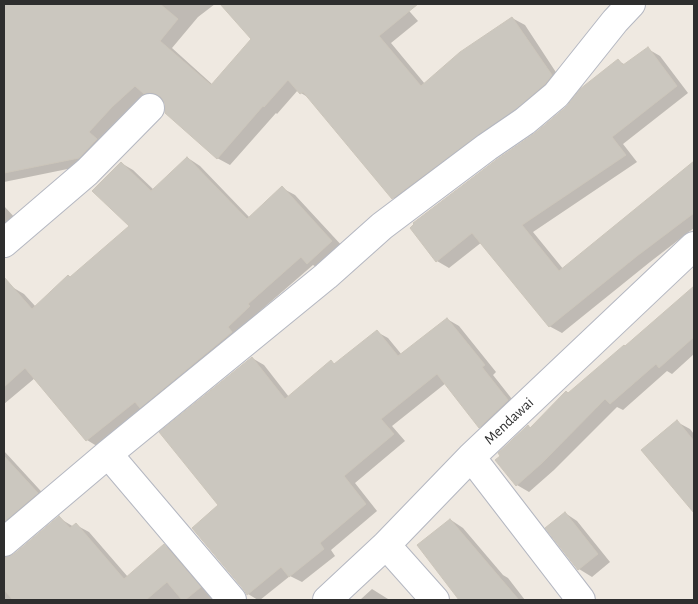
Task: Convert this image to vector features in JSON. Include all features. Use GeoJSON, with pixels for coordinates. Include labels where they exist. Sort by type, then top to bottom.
{"type":"FeatureCollection","features":[{"type":"Feature","properties":{"kind":"street"},"geometry":{"type":"LineString","coordinates":[[4,542],[108,454],[326,276],[382,226],[487,147],[525,121],[556,95],[615,21],[631,4]]}},
{"type":"Feature","properties":{"kind":"street"},"geometry":{"type":"LineString","coordinates":[[4,243],[87,172],[150,108]]}},
{"type":"Feature","properties":{"kind":"street","name":"Mendawai"},"geometry":{"type":"LineString","coordinates":[[327,600],[386,545],[471,457],[690,258]]}},
{"type":"Feature","properties":{"kind":"street"},"geometry":{"type":"LineString","coordinates":[[108,454],[232,600]]}},
{"type":"Feature","properties":{"kind":"street"},"geometry":{"type":"LineString","coordinates":[[471,457],[582,600]]}},
{"type":"Feature","properties":{"kind":"street"},"geometry":{"type":"LineString","coordinates":[[386,545],[435,600]]}},
{"type":"Feature","properties":{"kind":"building"},"geometry":{"type":"Polygon","coordinates":[[[4,4],[160,4],[178,19],[160,41],[211,85],[251,39],[220,4],[418,4],[379,36],[421,86],[460,52],[512,17],[552,75],[545,84],[516,109],[392,199],[303,92],[300,94],[288,80],[217,159],[165,113],[165,104],[161,97],[153,93],[144,94],[135,86],[89,132],[97,139],[79,158],[4,173],[4,4]]]}},
{"type":"Feature","properties":{"kind":"building"},"geometry":{"type":"Polygon","coordinates":[[[648,47],[677,86],[612,137],[626,155],[522,225],[559,271],[694,161],[694,213],[549,327],[472,233],[436,262],[410,228],[413,223],[535,133],[566,107],[580,89],[618,59],[623,65],[648,47]]]}},
{"type":"Feature","properties":{"kind":"building"},"geometry":{"type":"Polygon","coordinates":[[[187,157],[247,219],[282,186],[332,241],[307,264],[301,257],[248,304],[250,306],[228,327],[232,332],[140,408],[135,402],[86,441],[25,368],[4,387],[4,277],[32,309],[68,275],[70,277],[129,226],[92,191],[121,162],[151,191],[187,157]]]}},
{"type":"Feature","properties":{"kind":"building"},"geometry":{"type":"Polygon","coordinates":[[[694,286],[694,337],[659,368],[656,364],[610,404],[605,399],[542,463],[516,486],[495,460],[500,456],[498,453],[528,425],[530,428],[566,391],[568,393],[694,286]]]}},
{"type":"Feature","properties":{"kind":"building"},"geometry":{"type":"Polygon","coordinates":[[[447,318],[485,365],[482,367],[508,400],[479,428],[437,374],[381,419],[394,434],[344,476],[366,504],[320,543],[324,549],[289,577],[281,567],[247,595],[192,528],[218,505],[159,432],[252,357],[285,399],[331,360],[334,364],[377,330],[398,356],[447,318]]]}},
{"type":"Feature","properties":{"kind":"building"},"geometry":{"type":"Polygon","coordinates":[[[677,420],[694,441],[694,513],[641,450],[677,420]]]}},
{"type":"Feature","properties":{"kind":"building"},"geometry":{"type":"Polygon","coordinates":[[[4,456],[38,493],[4,522],[4,456]]]}},
{"type":"Feature","properties":{"kind":"building"},"geometry":{"type":"Polygon","coordinates":[[[565,512],[598,554],[578,570],[545,528],[565,512]]]}},
{"type":"Feature","properties":{"kind":"building"},"geometry":{"type":"Polygon","coordinates":[[[59,516],[70,528],[76,523],[124,579],[164,544],[201,587],[185,600],[182,600],[167,582],[146,600],[13,600],[4,590],[4,557],[14,554],[59,516]]]}},
{"type":"Feature","properties":{"kind":"building"},"geometry":{"type":"Polygon","coordinates":[[[450,519],[519,600],[459,600],[417,545],[450,519]]]}}]}
